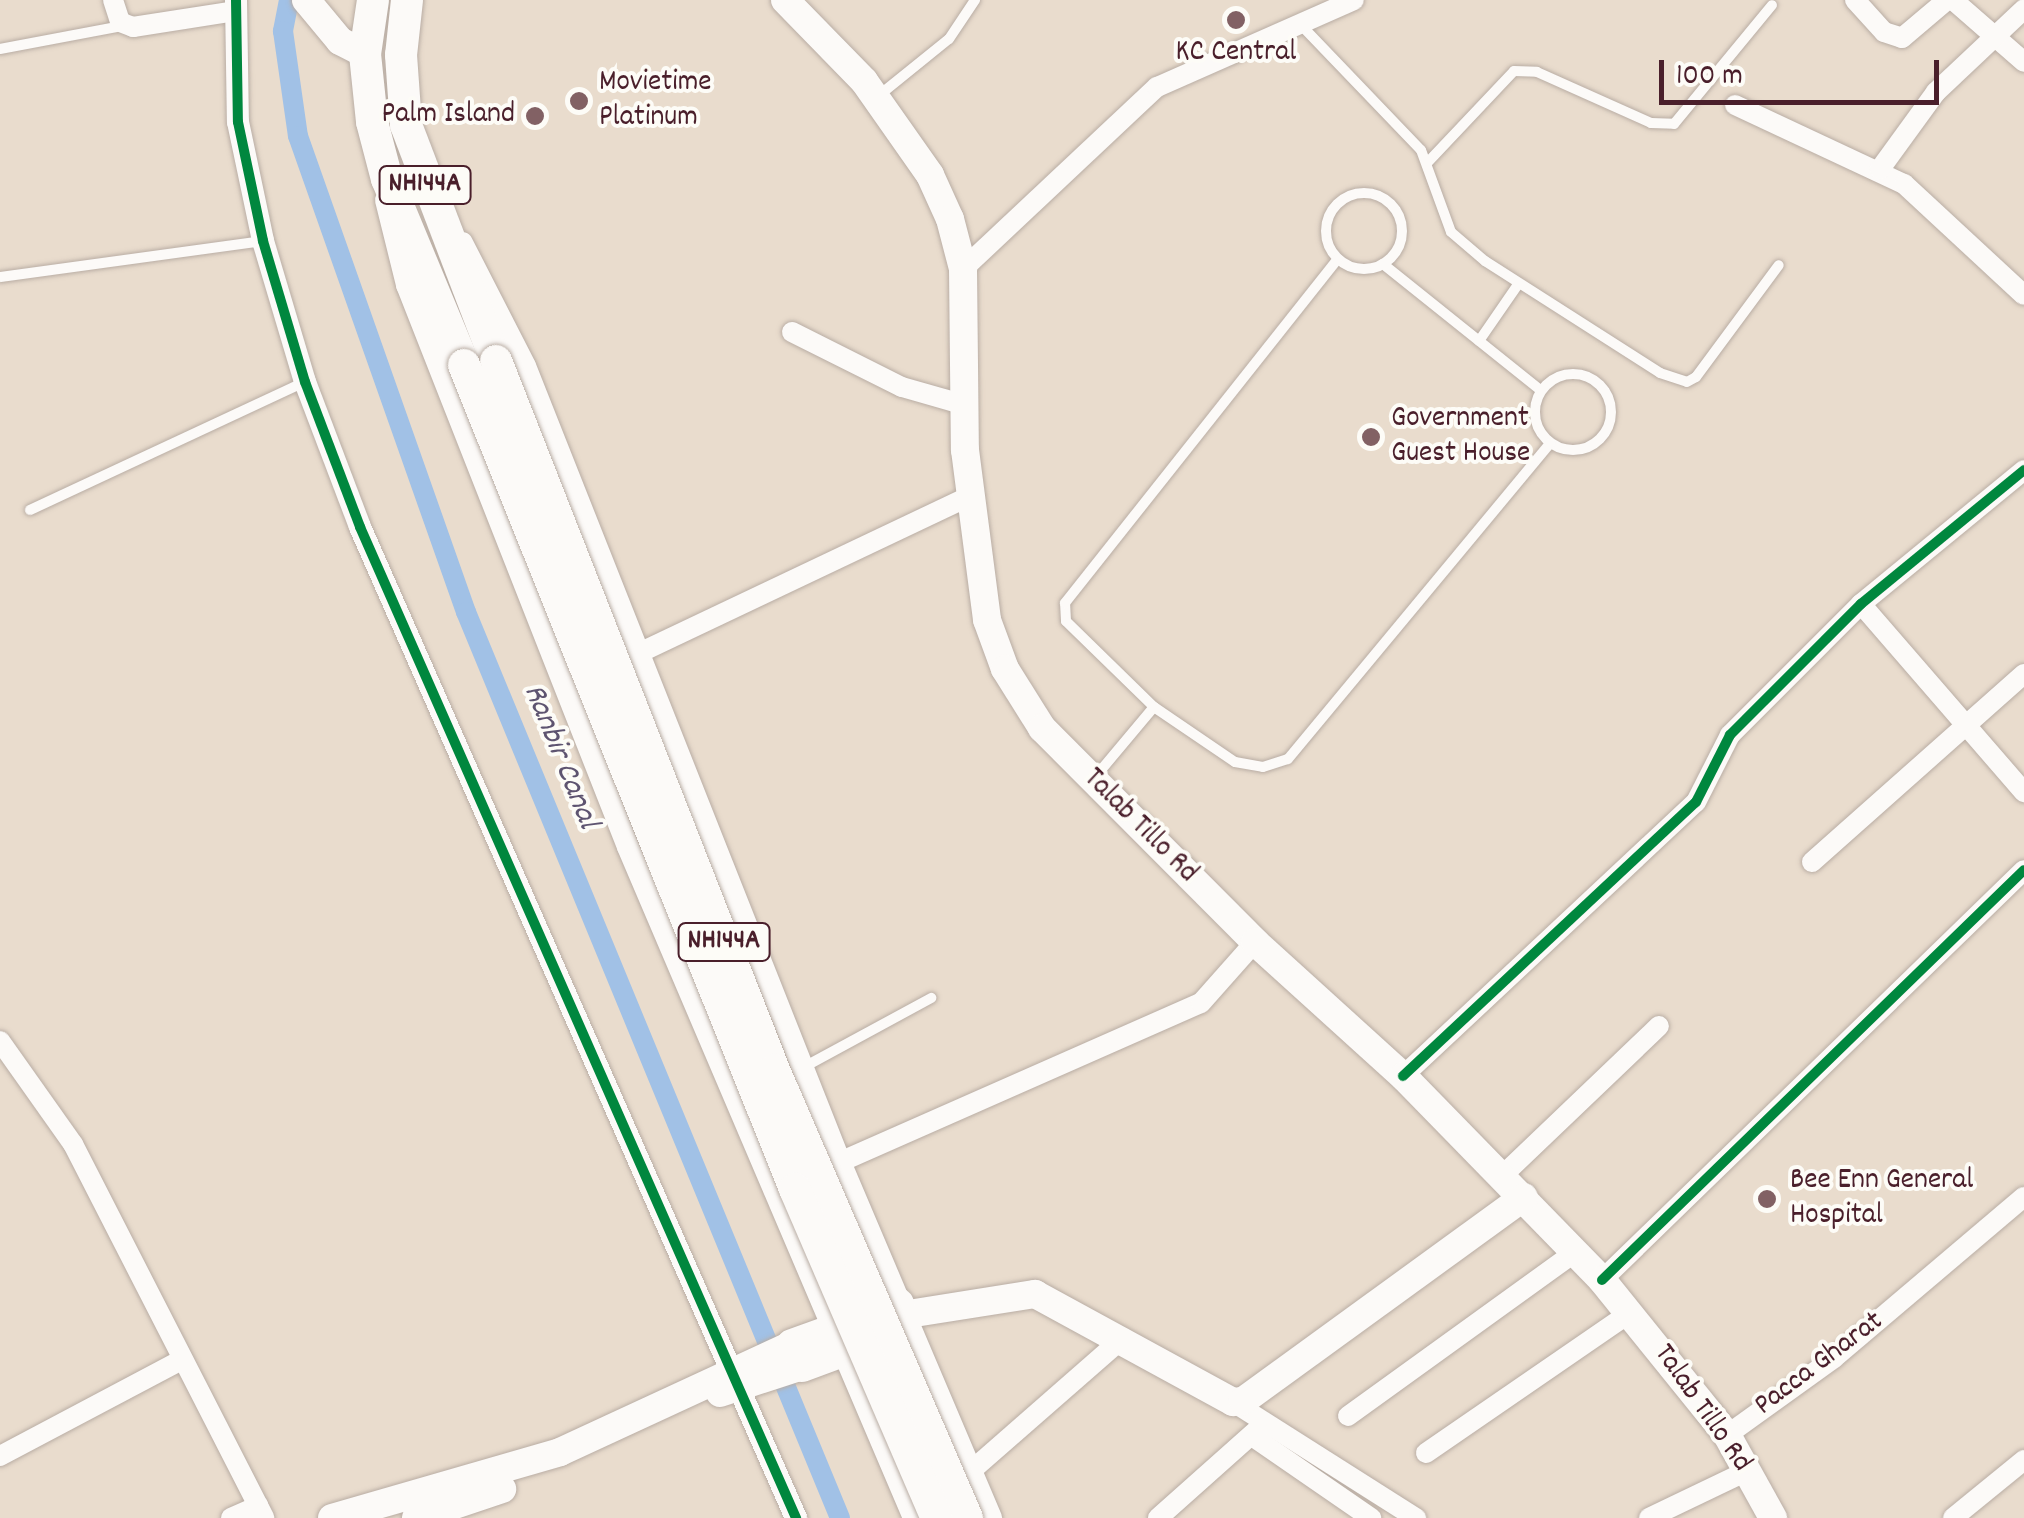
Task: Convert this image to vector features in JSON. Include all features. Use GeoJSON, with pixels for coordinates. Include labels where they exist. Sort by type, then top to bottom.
{"type":"FeatureCollection","features":[{"type":"Feature","properties":{"kind":"highway","name":"NH144A"},"geometry":{"type":"LineString","coordinates":[[373,0],[365,54],[387,179],[480,362],[774,1070],[967,1518]]}},
{"type":"Feature","properties":{"kind":"highway","name":"NH144A"},"geometry":{"type":"LineString","coordinates":[[407,0],[402,94],[480,362],[795,1189],[937,1518]]}},
{"type":"Feature","properties":{"kind":"highway"},"geometry":{"type":"LineString","coordinates":[[797,1356],[839,1340],[884,1354],[900,1338],[900,1309],[880,1290],[858,1290],[840,1303],[839,1340]]}},
{"type":"Feature","properties":{"kind":"main road","name":"Talab Tillo Rd"},"geometry":{"type":"LineString","coordinates":[[785,0],[876,98],[930,176],[963,269],[964,405],[970,496],[987,620],[1005,668],[1042,728],[1256,942],[1403,1076],[1602,1280],[1727,1436],[1774,1518]]}},
{"type":"Feature","properties":{"kind":"main road"},"geometry":{"type":"LineString","coordinates":[[311,6],[340,41],[365,54]]}},
{"type":"Feature","properties":{"kind":"main road"},"geometry":{"type":"LineString","coordinates":[[900,1309],[1036,1294],[1123,1338],[1232,1402],[1258,1394],[1524,1197]]}},
{"type":"Feature","properties":{"kind":"main road"},"geometry":{"type":"LineString","coordinates":[[332,1518],[544,1458],[797,1356]]}},
{"type":"Feature","properties":{"kind":"main road"},"geometry":{"type":"LineString","coordinates":[[416,1518],[530,1479],[744,1377]]}},
{"type":"Feature","properties":{"kind":"street"},"geometry":{"type":"LineString","coordinates":[[113,0],[126,26],[236,6],[238,122],[262,240],[305,382],[422,669],[744,1377],[796,1518]]}},
{"type":"Feature","properties":{"kind":"street"},"geometry":{"type":"LineString","coordinates":[[963,269],[1157,87],[1354,0]]}},
{"type":"Feature","properties":{"kind":"street"},"geometry":{"type":"LineString","coordinates":[[1855,0],[1884,32],[1902,38],[1950,0],[2024,62]]}},
{"type":"Feature","properties":{"kind":"street"},"geometry":{"type":"LineString","coordinates":[[1880,169],[1936,92],[2024,9]]}},
{"type":"Feature","properties":{"kind":"street"},"geometry":{"type":"LineString","coordinates":[[1735,105],[1880,169],[1929,204],[2024,295]]}},
{"type":"Feature","properties":{"kind":"street"},"geometry":{"type":"LineString","coordinates":[[387,179],[390,227],[407,285],[657,918],[914,1518]]}},
{"type":"Feature","properties":{"kind":"street"},"geometry":{"type":"LineString","coordinates":[[439,224],[456,235],[492,296],[900,1309],[992,1518]]}},
{"type":"Feature","properties":{"kind":"street"},"geometry":{"type":"LineString","coordinates":[[792,332],[892,383],[964,405]]}},
{"type":"Feature","properties":{"kind":"street"},"geometry":{"type":"LineString","coordinates":[[1403,1076],[1696,802],[1730,734],[1861,604],[2024,470]]}},
{"type":"Feature","properties":{"kind":"street"},"geometry":{"type":"LineString","coordinates":[[638,654],[970,496]]}},
{"type":"Feature","properties":{"kind":"street"},"geometry":{"type":"LineString","coordinates":[[1861,604],[2024,792]]}},
{"type":"Feature","properties":{"kind":"street"},"geometry":{"type":"LineString","coordinates":[[1812,862],[2024,674]]}},
{"type":"Feature","properties":{"kind":"street"},"geometry":{"type":"LineString","coordinates":[[1602,1280],[2024,870]]}},
{"type":"Feature","properties":{"kind":"street"},"geometry":{"type":"LineString","coordinates":[[840,1162],[1202,1003],[1256,942]]}},
{"type":"Feature","properties":{"kind":"street"},"geometry":{"type":"LineString","coordinates":[[1502,1176],[1659,1026]]}},
{"type":"Feature","properties":{"kind":"street"},"geometry":{"type":"LineString","coordinates":[[0,1041],[73,1144],[261,1512],[231,1518]]}},
{"type":"Feature","properties":{"kind":"street","name":"Pacca Gharat"},"geometry":{"type":"LineString","coordinates":[[1727,1436],[1913,1294],[2024,1197]]}},
{"type":"Feature","properties":{"kind":"street"},"geometry":{"type":"LineString","coordinates":[[1348,1416],[1575,1252]]}},
{"type":"Feature","properties":{"kind":"street"},"geometry":{"type":"LineString","coordinates":[[1426,1453],[1630,1313]]}},
{"type":"Feature","properties":{"kind":"street"},"geometry":{"type":"LineString","coordinates":[[971,1471],[1123,1338]]}},
{"type":"Feature","properties":{"kind":"street"},"geometry":{"type":"LineString","coordinates":[[0,1456],[181,1360]]}},
{"type":"Feature","properties":{"kind":"street"},"geometry":{"type":"LineString","coordinates":[[1232,1402],[1259,1429],[1370,1518],[1383,1496]]}},
{"type":"Feature","properties":{"kind":"street"},"geometry":{"type":"LineString","coordinates":[[1259,1429],[1362,1482],[1416,1518]]}},
{"type":"Feature","properties":{"kind":"street"},"geometry":{"type":"LineString","coordinates":[[1158,1518],[1259,1429]]}},
{"type":"Feature","properties":{"kind":"street"},"geometry":{"type":"LineString","coordinates":[[1954,1518],[2024,1460]]}},
{"type":"Feature","properties":{"kind":"street"},"geometry":{"type":"LineString","coordinates":[[1648,1518],[1747,1472]]}},
{"type":"Feature","properties":{"kind":"street"},"geometry":{"type":"LineString","coordinates":[[1349,1502],[1362,1482]]}},
{"type":"Feature","properties":{"kind":"lane"},"geometry":{"type":"LineString","coordinates":[[876,98],[938,50],[975,0]]}},
{"type":"Feature","properties":{"kind":"lane"},"geometry":{"type":"LineString","coordinates":[[1428,162],[1514,71],[1537,72],[1650,124],[1674,124],[1772,5]]}},
{"type":"Feature","properties":{"kind":"lane"},"geometry":{"type":"LineString","coordinates":[[1299,22],[1428,162],[1435,204],[1451,232],[1519,283],[1660,373],[1687,382],[1779,265]]}},
{"type":"Feature","properties":{"kind":"lane"},"geometry":{"type":"LineString","coordinates":[[0,49],[126,26]]}},
{"type":"Feature","properties":{"kind":"lane"},"geometry":{"type":"LineString","coordinates":[[1364,194],[1388,202],[1401,224],[1398,247],[1383,264],[1361,269],[1338,260],[1326,224],[1340,202],[1364,194]]}},
{"type":"Feature","properties":{"kind":"lane"},"geometry":{"type":"LineString","coordinates":[[0,277],[262,240]]}},
{"type":"Feature","properties":{"kind":"lane"},"geometry":{"type":"LineString","coordinates":[[1338,260],[1065,603],[1066,621],[1154,707],[1234,762],[1262,767],[1288,758],[1550,443]]}},
{"type":"Feature","properties":{"kind":"lane"},"geometry":{"type":"LineString","coordinates":[[1383,264],[1540,390]]}},
{"type":"Feature","properties":{"kind":"lane"},"geometry":{"type":"LineString","coordinates":[[1479,341],[1519,283]]}},
{"type":"Feature","properties":{"kind":"lane"},"geometry":{"type":"LineString","coordinates":[[1576,374],[1599,383],[1611,405],[1607,430],[1588,448],[1550,443],[1536,423],[1540,390],[1576,374]]}},
{"type":"Feature","properties":{"kind":"lane"},"geometry":{"type":"LineString","coordinates":[[30,510],[305,382]]}},
{"type":"Feature","properties":{"kind":"lane"},"geometry":{"type":"LineString","coordinates":[[1093,781],[1154,707]]}},
{"type":"Feature","properties":{"kind":"lane"},"geometry":{"type":"LineString","coordinates":[[803,1067],[931,998]]}},
{"type":"Feature","properties":{"kind":"waterway","name":"Ranbir Canal"},"geometry":{"type":"LineString","coordinates":[[289,0],[283,31],[298,136],[466,612],[840,1518]]}},
{"type":"Feature","properties":{"kind":"cycle path"},"geometry":{"type":"LineString","coordinates":[[236,0],[238,122],[263,241],[305,382],[360,527],[796,1518]]}},
{"type":"Feature","properties":{"kind":"cycle path"},"geometry":{"type":"LineString","coordinates":[[1403,1076],[1696,802],[1730,735],[1861,604],[2024,470]]}},
{"type":"Feature","properties":{"kind":"cycle path"},"geometry":{"type":"LineString","coordinates":[[1602,1280],[2024,870]]}},
{"type":"Feature","properties":{"kind":"place","name":"KC Central"},"geometry":{"type":"Point","coordinates":[1236,20]}},
{"type":"Feature","properties":{"kind":"place","name":"Movietime Platinum"},"geometry":{"type":"Point","coordinates":[579,101]}},
{"type":"Feature","properties":{"kind":"place","name":"Palm Island"},"geometry":{"type":"Point","coordinates":[535,116]}},
{"type":"Feature","properties":{"kind":"place","name":"Government Guest House"},"geometry":{"type":"Point","coordinates":[1371,437]}},
{"type":"Feature","properties":{"kind":"place","name":"Bee Enn General Hospital"},"geometry":{"type":"Point","coordinates":[1767,1199]}}]}
